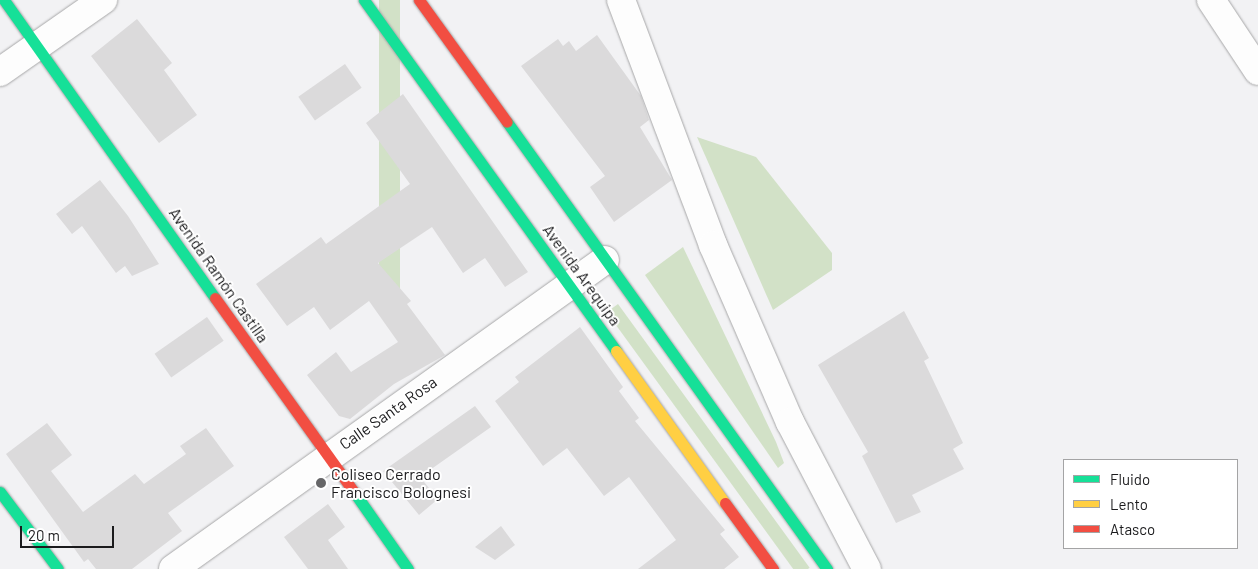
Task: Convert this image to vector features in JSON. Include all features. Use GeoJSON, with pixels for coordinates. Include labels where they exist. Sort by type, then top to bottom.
{"type":"FeatureCollection","features":[{"type":"Feature","properties":{"kind":"main road","name":"Avenida Ramón Castilla"},"geometry":{"type":"LineString","coordinates":[[4,0],[408,569]]}},
{"type":"Feature","properties":{"kind":"main road","name":"Avenida Arequipa"},"geometry":{"type":"LineString","coordinates":[[364,0],[773,569]]}},
{"type":"Feature","properties":{"kind":"main road","name":"Avenida Arequipa"},"geometry":{"type":"LineString","coordinates":[[419,0],[827,569]]}},
{"type":"Feature","properties":{"kind":"main road"},"geometry":{"type":"LineString","coordinates":[[0,492],[58,569]]}},
{"type":"Feature","properties":{"kind":"street"},"geometry":{"type":"LineString","coordinates":[[0,72],[103,0]]}},
{"type":"Feature","properties":{"kind":"street"},"geometry":{"type":"LineString","coordinates":[[621,0],[717,254],[790,422],[867,569]]}},
{"type":"Feature","properties":{"kind":"street"},"geometry":{"type":"LineString","coordinates":[[1211,0],[1258,71]]}},
{"type":"Feature","properties":{"kind":"street","name":"Calle Santa Rosa"},"geometry":{"type":"LineString","coordinates":[[174,569],[328,456],[605,260]]}},
{"type":"Feature","properties":{"kind":"green space"},"geometry":{"type":"Polygon","coordinates":[[[379,0],[400,0],[400,298],[379,298],[379,0]]]}},
{"type":"Feature","properties":{"kind":"green space"},"geometry":{"type":"Polygon","coordinates":[[[697,137],[756,157],[832,253],[832,270],[773,310],[697,137]]]}},
{"type":"Feature","properties":{"kind":"green space"},"geometry":{"type":"Polygon","coordinates":[[[683,247],[776,442],[784,463],[778,468],[645,275],[683,247]]]}},
{"type":"Feature","properties":{"kind":"green space"},"geometry":{"type":"Polygon","coordinates":[[[618,304],[810,568],[793,569],[607,312],[618,304]]]}},
{"type":"Feature","properties":{"kind":"building"},"geometry":{"type":"Polygon","coordinates":[[[137,19],[172,63],[164,70],[197,115],[159,143],[91,56],[137,19]]]}},
{"type":"Feature","properties":{"kind":"building"},"geometry":{"type":"Polygon","coordinates":[[[597,35],[641,96],[649,120],[640,127],[672,180],[614,222],[590,187],[605,176],[521,66],[558,39],[563,46],[569,41],[576,51],[597,35]]]}},
{"type":"Feature","properties":{"kind":"building"},"geometry":{"type":"Polygon","coordinates":[[[345,64],[362,88],[315,120],[298,97],[345,64]]]}},
{"type":"Feature","properties":{"kind":"building"},"geometry":{"type":"Polygon","coordinates":[[[403,94],[528,272],[505,287],[485,258],[463,273],[432,227],[378,263],[411,301],[407,304],[445,355],[394,384],[350,419],[339,416],[307,375],[336,352],[351,372],[398,342],[369,301],[330,330],[314,307],[287,326],[256,284],[321,237],[326,244],[410,184],[366,123],[403,94]]]}},
{"type":"Feature","properties":{"kind":"building"},"geometry":{"type":"Polygon","coordinates":[[[100,180],[128,216],[159,264],[132,276],[125,266],[116,273],[82,226],[72,234],[56,214],[100,180]]]}},
{"type":"Feature","properties":{"kind":"building"},"geometry":{"type":"Polygon","coordinates":[[[904,311],[929,358],[924,361],[963,443],[953,449],[964,469],[912,495],[921,512],[896,523],[862,456],[868,452],[818,365],[904,311]]]}},
{"type":"Feature","properties":{"kind":"building"},"geometry":{"type":"Polygon","coordinates":[[[207,317],[224,341],[171,377],[155,354],[207,317]]]}},
{"type":"Feature","properties":{"kind":"building"},"geometry":{"type":"Polygon","coordinates":[[[580,327],[623,387],[619,391],[639,418],[635,421],[725,530],[720,534],[739,557],[724,569],[638,569],[676,540],[629,477],[604,496],[567,448],[543,466],[495,401],[519,382],[515,377],[580,327]]]}},
{"type":"Feature","properties":{"kind":"building"},"geometry":{"type":"Polygon","coordinates":[[[475,406],[491,427],[420,477],[438,499],[419,515],[383,471],[475,406]]]}},
{"type":"Feature","properties":{"kind":"building"},"geometry":{"type":"Polygon","coordinates":[[[47,423],[72,455],[51,471],[83,512],[135,474],[144,484],[186,454],[180,446],[206,428],[234,466],[168,513],[182,531],[132,569],[96,569],[88,559],[84,562],[6,454],[47,423]]]}},
{"type":"Feature","properties":{"kind":"building"},"geometry":{"type":"Polygon","coordinates":[[[328,504],[345,527],[328,540],[348,569],[308,569],[284,537],[328,504]]]}},
{"type":"Feature","properties":{"kind":"building"},"geometry":{"type":"Polygon","coordinates":[[[501,526],[515,545],[495,560],[475,547],[501,526]]]}},
{"type":"Feature","properties":{"kind":"traffic: fast"},"geometry":{"type":"LineString","coordinates":[[4,0],[215,298]]}},
{"type":"Feature","properties":{"kind":"traffic: fast"},"geometry":{"type":"LineString","coordinates":[[364,0],[616,351]]}},
{"type":"Feature","properties":{"kind":"traffic: fast"},"geometry":{"type":"LineString","coordinates":[[507,122],[827,569]]}},
{"type":"Feature","properties":{"kind":"traffic: fast"},"geometry":{"type":"LineString","coordinates":[[0,492],[58,569]]}},
{"type":"Feature","properties":{"kind":"traffic: fast"},"geometry":{"type":"LineString","coordinates":[[354,492],[408,569]]}},
{"type":"Feature","properties":{"kind":"traffic: slow"},"geometry":{"type":"LineString","coordinates":[[616,351],[725,503]]}},
{"type":"Feature","properties":{"kind":"traffic: jam"},"geometry":{"type":"LineString","coordinates":[[419,0],[507,122]]}},
{"type":"Feature","properties":{"kind":"traffic: jam"},"geometry":{"type":"LineString","coordinates":[[215,298],[354,492]]}},
{"type":"Feature","properties":{"kind":"traffic: jam"},"geometry":{"type":"LineString","coordinates":[[725,503],[773,569]]}},
{"type":"Feature","properties":{"kind":"place","name":"Coliseo Cerrado Francisco Bolognesi"},"geometry":{"type":"Point","coordinates":[321,483]}}]}
